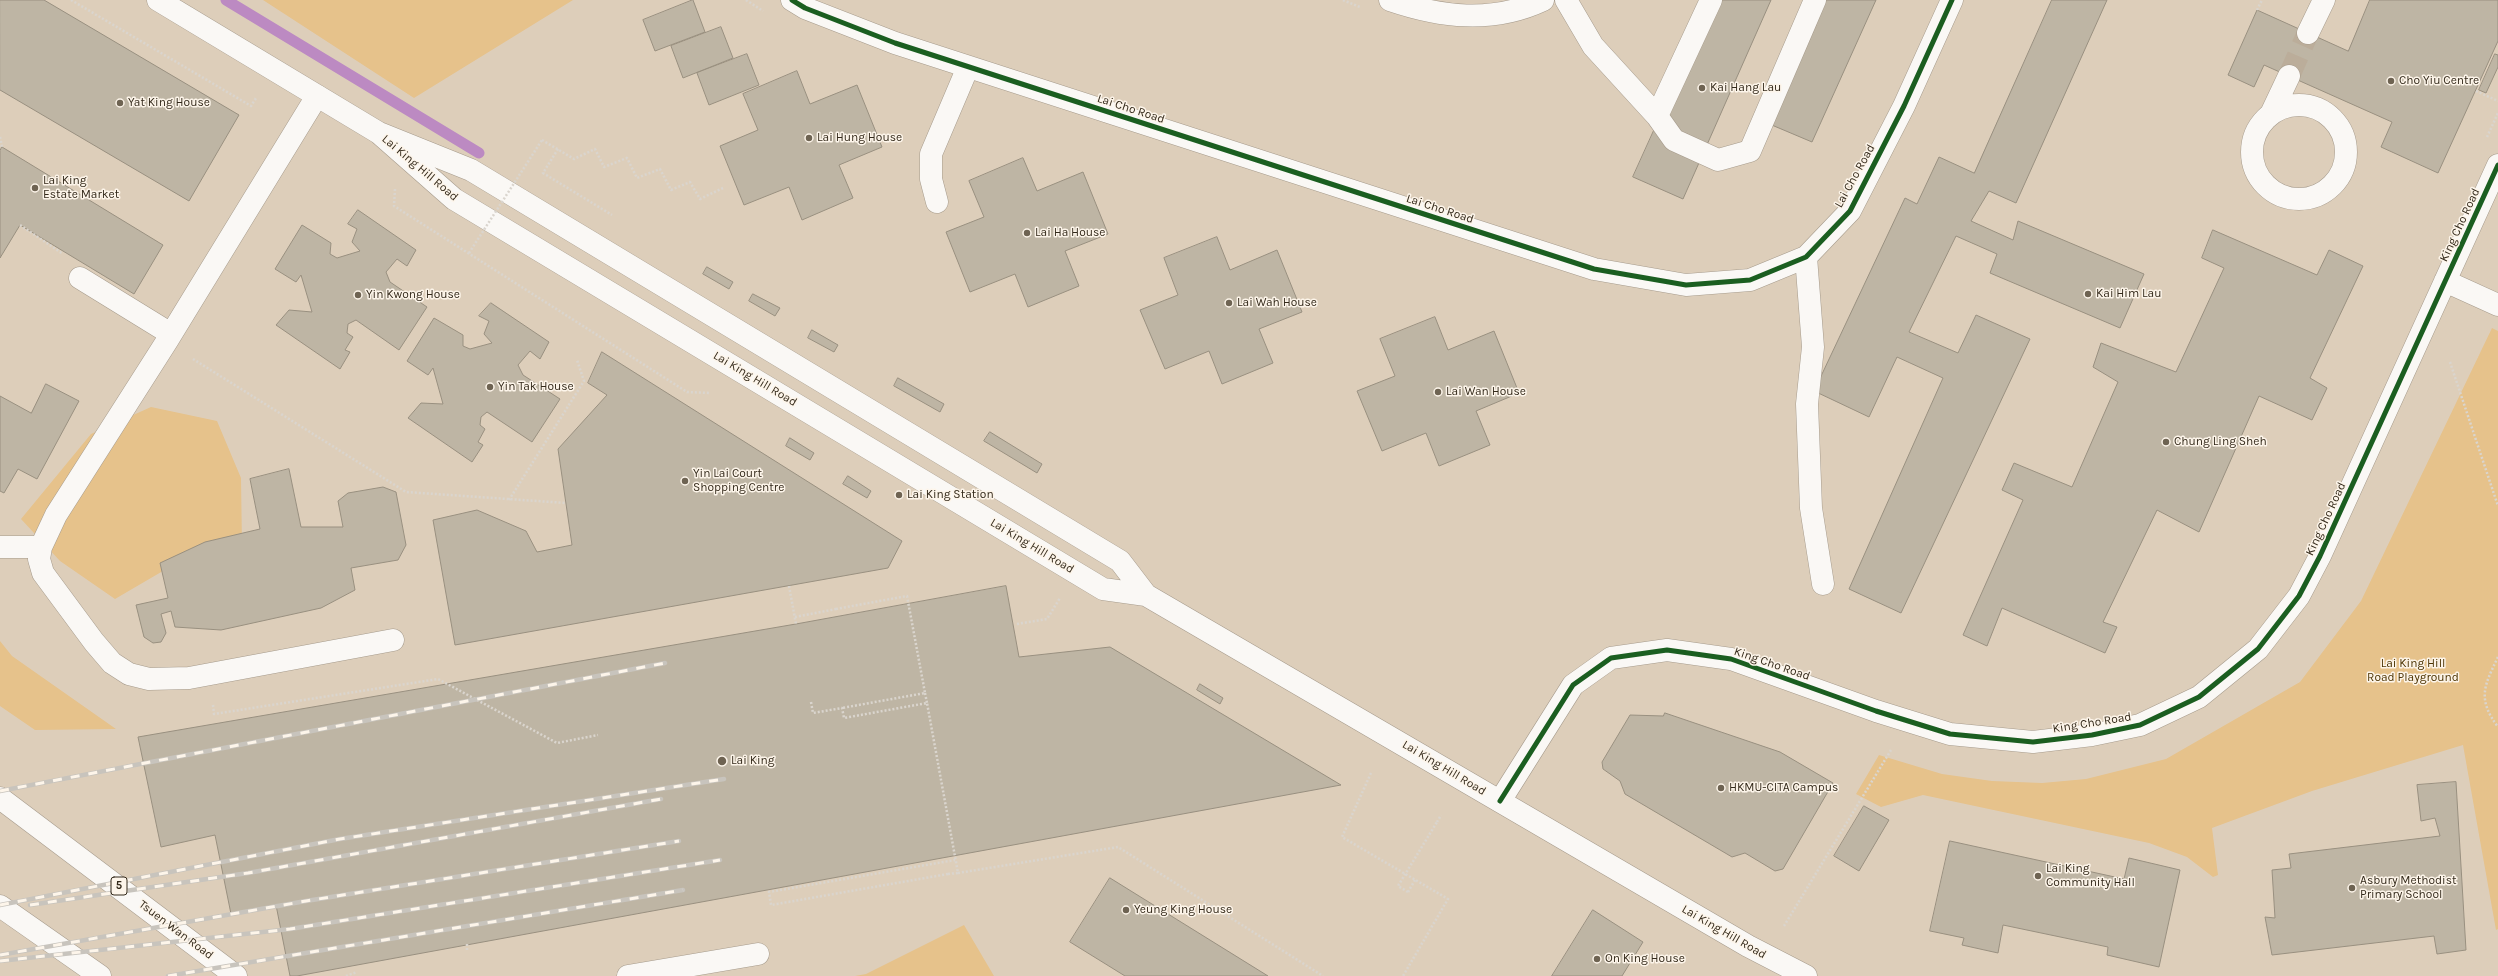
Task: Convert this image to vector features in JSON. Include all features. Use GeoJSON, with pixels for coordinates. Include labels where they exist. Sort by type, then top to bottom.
{"type":"FeatureCollection","features":[{"type":"Feature","properties":{"kind":"main road","name":"Lai King Hill Road"},"geometry":{"type":"LineString","coordinates":[[158,0],[379,133],[471,170],[1114,557],[1120,561],[1146,595]]}},
{"type":"Feature","properties":{"kind":"main road","name":"Lai Cho Road"},"geometry":{"type":"LineString","coordinates":[[792,0],[805,8],[895,43],[1594,269],[1686,285],[1750,280],[1806,257],[1850,211],[1904,106],[1952,0]]}},
{"type":"Feature","properties":{"kind":"main road"},"geometry":{"type":"LineString","coordinates":[[1390,0],[1442,14],[1467,16],[1514,10],[1542,0]]}},
{"type":"Feature","properties":{"kind":"main road"},"geometry":{"type":"LineString","coordinates":[[1566,0],[1593,46],[1657,116],[1674,140],[1718,160],[1750,151],[1815,0]]}},
{"type":"Feature","properties":{"kind":"main road"},"geometry":{"type":"LineString","coordinates":[[1657,116],[1711,0]]}},
{"type":"Feature","properties":{"kind":"main road"},"geometry":{"type":"LineString","coordinates":[[2308,33],[2324,0]]}},
{"type":"Feature","properties":{"kind":"main road"},"geometry":{"type":"LineString","coordinates":[[937,202],[931,179],[931,154],[968,67]]}},
{"type":"Feature","properties":{"kind":"main road"},"geometry":{"type":"LineString","coordinates":[[2271,114],[2285,107],[2301,104],[2317,108],[2334,120],[2340,129],[2346,144],[2346,160],[2341,175],[2331,188],[2318,196],[2303,200],[2288,199],[2274,193],[2262,183],[2255,170],[2251,155],[2254,140],[2260,125],[2271,114],[2289,76]]}},
{"type":"Feature","properties":{"kind":"main road"},"geometry":{"type":"LineString","coordinates":[[317,96],[169,338],[56,515],[41,547],[39,559],[43,573],[112,663],[129,674],[149,679],[172,679],[206,675],[393,640]]}},
{"type":"Feature","properties":{"kind":"main road","name":"Lai King Hill Road"},"geometry":{"type":"LineString","coordinates":[[379,133],[454,199],[1103,589],[1146,595],[1748,946],[1806,976]]}},
{"type":"Feature","properties":{"kind":"main road","name":"King Cho Road"},"geometry":{"type":"LineString","coordinates":[[1500,801],[1573,685],[1611,658],[1667,650],[1732,659],[1876,712],[1950,734],[2033,742],[2092,735],[2140,725],[2199,697],[2258,649],[2299,596],[2320,556],[2498,165]]}},
{"type":"Feature","properties":{"kind":"main road"},"geometry":{"type":"LineString","coordinates":[[1806,257],[1813,348],[1807,404],[1811,508],[1823,584]]}},
{"type":"Feature","properties":{"kind":"main road"},"geometry":{"type":"LineString","coordinates":[[80,278],[169,338]]}},
{"type":"Feature","properties":{"kind":"main road"},"geometry":{"type":"LineString","coordinates":[[2445,281],[2498,305]]}},
{"type":"Feature","properties":{"kind":"main road"},"geometry":{"type":"LineString","coordinates":[[0,547],[41,547]]}},
{"type":"Feature","properties":{"kind":"main road","name":"Tsuen Wan Road"},"geometry":{"type":"LineString","coordinates":[[0,798],[236,976]]}},
{"type":"Feature","properties":{"kind":"main road"},"geometry":{"type":"LineString","coordinates":[[0,906],[100,976]]}},
{"type":"Feature","properties":{"kind":"main road"},"geometry":{"type":"LineString","coordinates":[[628,976],[758,954]]}},
{"type":"Feature","properties":{"kind":"path"},"geometry":{"type":"LineString","coordinates":[[71,0],[251,106],[256,98]]}},
{"type":"Feature","properties":{"kind":"path"},"geometry":{"type":"LineString","coordinates":[[2257,10],[2262,0]]}},
{"type":"Feature","properties":{"kind":"path"},"geometry":{"type":"LineString","coordinates":[[2476,91],[2498,101]]}},
{"type":"Feature","properties":{"kind":"path"},"geometry":{"type":"LineString","coordinates":[[2485,142],[2498,114]]}},
{"type":"Feature","properties":{"kind":"path"},"geometry":{"type":"LineString","coordinates":[[0,137],[2,147]]}},
{"type":"Feature","properties":{"kind":"path"},"geometry":{"type":"LineString","coordinates":[[469,253],[542,140],[574,159],[596,149],[604,167],[627,158],[637,178],[660,169],[671,190],[690,182],[700,199],[723,188]]}},
{"type":"Feature","properties":{"kind":"path"},"geometry":{"type":"LineString","coordinates":[[558,149],[543,173],[612,215]]}},
{"type":"Feature","properties":{"kind":"path"},"geometry":{"type":"LineString","coordinates":[[395,182],[394,206],[404,213],[688,392],[710,393]]}},
{"type":"Feature","properties":{"kind":"path"},"geometry":{"type":"LineString","coordinates":[[20,225],[66,256]]}},
{"type":"Feature","properties":{"kind":"path"},"geometry":{"type":"LineString","coordinates":[[169,338],[406,492],[566,503]]}},
{"type":"Feature","properties":{"kind":"path"},"geometry":{"type":"LineString","coordinates":[[509,500],[584,381],[577,360]]}},
{"type":"Feature","properties":{"kind":"path"},"geometry":{"type":"LineString","coordinates":[[2450,362],[2498,506]]}},
{"type":"Feature","properties":{"kind":"path"},"geometry":{"type":"LineString","coordinates":[[789,586],[796,624]]}},
{"type":"Feature","properties":{"kind":"path"},"geometry":{"type":"LineString","coordinates":[[795,617],[907,596],[958,873]]}},
{"type":"Feature","properties":{"kind":"path"},"geometry":{"type":"LineString","coordinates":[[1017,624],[1047,619],[1061,597]]}},
{"type":"Feature","properties":{"kind":"path"},"geometry":{"type":"LineString","coordinates":[[2498,657],[2484,685],[2485,706],[2498,727]]}},
{"type":"Feature","properties":{"kind":"path"},"geometry":{"type":"LineString","coordinates":[[206,675],[214,714],[438,679],[557,743],[598,735]]}},
{"type":"Feature","properties":{"kind":"path"},"geometry":{"type":"LineString","coordinates":[[811,702],[813,713],[925,693]]}},
{"type":"Feature","properties":{"kind":"path"},"geometry":{"type":"LineString","coordinates":[[842,708],[844,718],[927,703]]}},
{"type":"Feature","properties":{"kind":"path"},"geometry":{"type":"LineString","coordinates":[[1784,926],[1891,750]]}},
{"type":"Feature","properties":{"kind":"path"},"geometry":{"type":"LineString","coordinates":[[1371,774],[1342,837],[1448,899],[1403,976]]}},
{"type":"Feature","properties":{"kind":"path"},"geometry":{"type":"LineString","coordinates":[[1415,880],[1408,892],[1398,886],[1441,815]]}},
{"type":"Feature","properties":{"kind":"path"},"geometry":{"type":"LineString","coordinates":[[956,860],[769,892],[772,905],[1118,847],[1323,976]]}},
{"type":"Feature","properties":{"kind":"path"},"geometry":{"type":"LineString","coordinates":[[466,944],[467,952]]}},
{"type":"Feature","properties":{"kind":"path"},"geometry":{"type":"LineString","coordinates":[[346,976],[357,972]]}},
{"type":"Feature","properties":{"kind":"green space"},"geometry":{"type":"Polygon","coordinates":[[[263,0],[573,0],[414,98],[263,0]]]}},
{"type":"Feature","properties":{"kind":"green space","name":"Lai King Hill Road Playground"},"geometry":{"type":"Polygon","coordinates":[[[2492,328],[2498,331],[2498,929],[2496,930],[2463,745],[2312,791],[2212,828],[2218,875],[2213,877],[2187,857],[2149,843],[1923,795],[1881,807],[1856,794],[1879,755],[1942,774],[1992,781],[2042,783],[2086,779],[2166,759],[2300,682],[2361,601],[2492,328]]]}},
{"type":"Feature","properties":{"kind":"green space"},"geometry":{"type":"Polygon","coordinates":[[[151,407],[217,421],[241,478],[242,547],[204,547],[115,599],[60,561],[21,519],[91,434],[151,407]]]}},
{"type":"Feature","properties":{"kind":"green space"},"geometry":{"type":"Polygon","coordinates":[[[0,641],[12,656],[116,729],[35,730],[0,706],[0,641]]]}},
{"type":"Feature","properties":{"kind":"green space"},"geometry":{"type":"Polygon","coordinates":[[[964,925],[994,976],[855,976],[866,974],[964,925]]]}},
{"type":"Feature","properties":{"kind":"building","name":"Yat King House"},"geometry":{"type":"Polygon","coordinates":[[[0,0],[44,0],[239,115],[189,201],[0,90],[0,0]]]}},
{"type":"Feature","properties":{"kind":"building"},"geometry":{"type":"Polygon","coordinates":[[[693,0],[705,32],[655,51],[643,20],[693,0]]]}},
{"type":"Feature","properties":{"kind":"building","name":"Kai Hang Lau"},"geometry":{"type":"Polygon","coordinates":[[[1713,0],[1771,0],[1683,199],[1633,177],[1713,0]]]}},
{"type":"Feature","properties":{"kind":"building","name":"Kai Hang Lau"},"geometry":{"type":"Polygon","coordinates":[[[1821,0],[1876,0],[1812,142],[1767,123],[1821,0]]]}},
{"type":"Feature","properties":{"kind":"building","name":"Kai Him Lau"},"geometry":{"type":"Polygon","coordinates":[[[2052,0],[2107,0],[2016,203],[1989,191],[1971,221],[2013,240],[2018,221],[2144,274],[2120,328],[1990,273],[1997,254],[1956,236],[1909,332],[1958,353],[1976,315],[2030,339],[1901,613],[1849,589],[1943,378],[1897,357],[1869,417],[1814,391],[1905,198],[1917,204],[1939,157],[1974,173],[2052,0]]]}},
{"type":"Feature","properties":{"kind":"building","name":"Cho Yiu Centre"},"geometry":{"type":"Polygon","coordinates":[[[2370,0],[2498,0],[2498,41],[2438,173],[2381,147],[2392,122],[2264,65],[2254,87],[2228,75],[2257,10],[2348,51],[2370,0]]]}},
{"type":"Feature","properties":{"kind":"building"},"geometry":{"type":"Polygon","coordinates":[[[721,27],[733,58],[683,78],[671,46],[721,27]]]}},
{"type":"Feature","properties":{"kind":"building"},"geometry":{"type":"Polygon","coordinates":[[[747,54],[759,85],[709,105],[697,73],[747,54]]]}},
{"type":"Feature","properties":{"kind":"building"},"geometry":{"type":"Polygon","coordinates":[[[2495,54],[2498,55],[2498,67],[2486,93],[2479,90],[2495,54]]]}},
{"type":"Feature","properties":{"kind":"building","name":"Lai Hung House"},"geometry":{"type":"Polygon","coordinates":[[[797,71],[810,104],[857,85],[882,147],[839,165],[853,198],[802,220],[789,187],[744,205],[720,146],[758,130],[743,94],[797,71]]]}},
{"type":"Feature","properties":{"kind":"building","name":"Lai King Estate Market"},"geometry":{"type":"Polygon","coordinates":[[[2,147],[163,245],[134,294],[20,225],[0,258],[0,151],[2,147]]]}},
{"type":"Feature","properties":{"kind":"building","name":"Lai Ha House"},"geometry":{"type":"Polygon","coordinates":[[[1023,158],[1037,191],[1083,172],[1108,234],[1065,251],[1079,286],[1028,307],[1015,274],[970,292],[946,232],[984,217],[969,181],[1023,158]]]}},
{"type":"Feature","properties":{"kind":"building","name":"Yin Kwong House"},"geometry":{"type":"Polygon","coordinates":[[[358,210],[416,250],[407,266],[397,259],[386,272],[390,282],[427,307],[399,350],[356,320],[348,324],[347,333],[353,337],[345,350],[350,352],[340,369],[276,325],[289,310],[312,312],[301,275],[296,282],[275,269],[302,225],[331,243],[330,254],[337,258],[360,251],[352,242],[357,229],[348,224],[358,210]]]}},
{"type":"Feature","properties":{"kind":"building","name":"Chung Ling Sheh"},"geometry":{"type":"Polygon","coordinates":[[[2213,230],[2317,275],[2329,250],[2363,266],[2310,378],[2327,388],[2312,420],[2259,396],[2199,532],[2157,510],[2103,622],[2117,627],[2105,653],[2002,608],[1987,646],[1963,635],[2023,500],[2002,490],[2014,463],[2072,487],[2118,382],[2093,367],[2101,343],[2176,372],[2224,268],[2202,258],[2213,230]]]}},
{"type":"Feature","properties":{"kind":"building","name":"Lai Wah House"},"geometry":{"type":"Polygon","coordinates":[[[1217,237],[1230,270],[1277,250],[1302,312],[1259,329],[1273,363],[1222,384],[1209,351],[1165,369],[1140,310],[1178,295],[1164,258],[1217,237]]]}},
{"type":"Feature","properties":{"kind":"building"},"geometry":{"type":"Polygon","coordinates":[[[707,267],[733,282],[729,289],[703,274],[707,267]]]}},
{"type":"Feature","properties":{"kind":"building"},"geometry":{"type":"Polygon","coordinates":[[[753,294],[780,308],[775,316],[749,301],[753,294]]]}},
{"type":"Feature","properties":{"kind":"building","name":"Yin Tak House"},"geometry":{"type":"Polygon","coordinates":[[[491,303],[549,342],[540,359],[530,351],[518,365],[523,375],[560,399],[532,442],[487,412],[481,417],[480,425],[485,429],[478,442],[483,445],[472,462],[408,418],[421,403],[443,404],[433,368],[428,375],[407,361],[434,318],[463,335],[463,346],[470,349],[492,343],[484,334],[489,321],[479,316],[491,303]]]}},
{"type":"Feature","properties":{"kind":"building","name":"Lai Wan House"},"geometry":{"type":"Polygon","coordinates":[[[1435,317],[1448,350],[1494,331],[1519,393],[1476,411],[1490,445],[1439,466],[1426,433],[1382,451],[1357,391],[1395,376],[1380,339],[1435,317]]]}},
{"type":"Feature","properties":{"kind":"building"},"geometry":{"type":"Polygon","coordinates":[[[812,330],[838,345],[834,352],[808,338],[812,330]]]}},
{"type":"Feature","properties":{"kind":"building","name":"Yin Lai Court Shopping Centre"},"geometry":{"type":"Polygon","coordinates":[[[602,352],[902,541],[888,568],[455,645],[433,520],[477,510],[526,531],[537,552],[572,545],[558,449],[607,395],[588,383],[602,352]]]}},
{"type":"Feature","properties":{"kind":"building"},"geometry":{"type":"Polygon","coordinates":[[[898,378],[944,404],[940,412],[894,386],[898,378]]]}},
{"type":"Feature","properties":{"kind":"building"},"geometry":{"type":"Polygon","coordinates":[[[46,384],[79,401],[37,479],[18,469],[4,493],[0,491],[0,396],[31,413],[46,384]]]}},
{"type":"Feature","properties":{"kind":"building"},"geometry":{"type":"Polygon","coordinates":[[[990,432],[1042,464],[1037,473],[984,441],[990,432]]]}},
{"type":"Feature","properties":{"kind":"building"},"geometry":{"type":"Polygon","coordinates":[[[790,438],[814,453],[810,460],[786,446],[790,438]]]}},
{"type":"Feature","properties":{"kind":"building"},"geometry":{"type":"Polygon","coordinates":[[[289,469],[301,527],[343,527],[338,501],[348,493],[383,487],[396,492],[406,545],[398,560],[351,568],[355,590],[321,608],[221,630],[175,627],[171,611],[161,614],[166,633],[161,642],[153,643],[144,637],[136,605],[168,598],[160,563],[205,542],[260,529],[250,479],[289,469]]]}},
{"type":"Feature","properties":{"kind":"building"},"geometry":{"type":"Polygon","coordinates":[[[848,476],[871,491],[867,498],[843,484],[848,476]]]}},
{"type":"Feature","properties":{"kind":"building","name":"Lai King"},"geometry":{"type":"Polygon","coordinates":[[[1006,586],[1019,657],[1110,647],[1341,785],[297,976],[290,976],[276,905],[231,914],[215,835],[161,847],[138,737],[796,624],[1006,586]]]}},
{"type":"Feature","properties":{"kind":"building"},"geometry":{"type":"Polygon","coordinates":[[[1200,684],[1223,698],[1220,704],[1197,690],[1200,684]]]}},
{"type":"Feature","properties":{"kind":"building"},"geometry":{"type":"Polygon","coordinates":[[[1665,713],[1780,752],[1833,783],[1783,869],[1775,871],[1745,853],[1732,857],[1625,794],[1620,781],[1603,769],[1602,762],[1630,715],[1663,716],[1665,713]]]}},
{"type":"Feature","properties":{"kind":"building"},"geometry":{"type":"Polygon","coordinates":[[[2456,782],[2466,950],[2437,954],[2434,936],[2272,955],[2265,917],[2275,918],[2272,870],[2291,868],[2289,854],[2440,836],[2435,818],[2421,821],[2417,785],[2456,782]]]}},
{"type":"Feature","properties":{"kind":"building"},"geometry":{"type":"Polygon","coordinates":[[[1864,806],[1889,820],[1859,871],[1834,856],[1864,806]]]}},
{"type":"Feature","properties":{"kind":"building"},"geometry":{"type":"Polygon","coordinates":[[[1950,841],[2124,879],[2129,858],[2180,870],[2159,967],[2107,955],[2108,947],[2003,925],[1998,953],[1962,945],[1964,938],[1930,931],[1950,841]]]}},
{"type":"Feature","properties":{"kind":"building","name":"Yeung King House"},"geometry":{"type":"Polygon","coordinates":[[[1110,878],[1268,976],[1125,976],[1070,942],[1110,878]]]}},
{"type":"Feature","properties":{"kind":"building","name":"On King House"},"geometry":{"type":"Polygon","coordinates":[[[1593,910],[1643,942],[1622,976],[1552,976],[1593,910]]]}},
{"type":"Feature","properties":{"kind":"waterway"},"geometry":{"type":"LineString","coordinates":[[226,0],[479,153]]}},
{"type":"Feature","properties":{"kind":"tunnel"},"geometry":{"type":"LineString","coordinates":[[2289,76],[2308,33]]}},
{"type":"Feature","properties":{"kind":"railway"},"geometry":{"type":"LineString","coordinates":[[0,791],[665,663]]}},
{"type":"Feature","properties":{"kind":"railway"},"geometry":{"type":"LineString","coordinates":[[0,905],[340,839],[724,779]]}},
{"type":"Feature","properties":{"kind":"railway"},"geometry":{"type":"LineString","coordinates":[[30,905],[248,873],[661,799]]}},
{"type":"Feature","properties":{"kind":"railway"},"geometry":{"type":"LineString","coordinates":[[0,955],[306,901],[679,841]]}},
{"type":"Feature","properties":{"kind":"railway"},"geometry":{"type":"LineString","coordinates":[[0,961],[290,929],[720,860]]}},
{"type":"Feature","properties":{"kind":"railway"},"geometry":{"type":"LineString","coordinates":[[168,976],[683,890]]}},
{"type":"Feature","properties":{"kind":"cycle path"},"geometry":{"type":"LineString","coordinates":[[792,0],[805,8],[895,43],[1594,269],[1686,285],[1750,280],[1806,257],[1850,211],[1904,106],[1952,0]]}},
{"type":"Feature","properties":{"kind":"cycle path"},"geometry":{"type":"LineString","coordinates":[[1500,801],[1573,685],[1611,658],[1667,650],[1731,659],[1876,711],[1950,734],[2033,742],[2092,735],[2140,725],[2199,697],[2258,649],[2299,596],[2320,556],[2498,165]]}},
{"type":"Feature","properties":{"kind":"place","name":"Cho Yiu Centre"},"geometry":{"type":"Point","coordinates":[2391,81]}},
{"type":"Feature","properties":{"kind":"place","name":"Kai Hang Lau"},"geometry":{"type":"Point","coordinates":[1702,88]}},
{"type":"Feature","properties":{"kind":"place","name":"Yat King House"},"geometry":{"type":"Point","coordinates":[120,103]}},
{"type":"Feature","properties":{"kind":"place","name":"Lai Hung House"},"geometry":{"type":"Point","coordinates":[809,138]}},
{"type":"Feature","properties":{"kind":"place","name":"Lai King Estate Market"},"geometry":{"type":"Point","coordinates":[35,188]}},
{"type":"Feature","properties":{"kind":"place","name":"Lai Ha House"},"geometry":{"type":"Point","coordinates":[1027,233]}},
{"type":"Feature","properties":{"kind":"place","name":"Kai Him Lau"},"geometry":{"type":"Point","coordinates":[2088,294]}},
{"type":"Feature","properties":{"kind":"place","name":"Yin Kwong House"},"geometry":{"type":"Point","coordinates":[358,295]}},
{"type":"Feature","properties":{"kind":"place","name":"Lai Wah House"},"geometry":{"type":"Point","coordinates":[1229,303]}},
{"type":"Feature","properties":{"kind":"place","name":"Yin Tak House"},"geometry":{"type":"Point","coordinates":[490,387]}},
{"type":"Feature","properties":{"kind":"place","name":"Lai Wan House"},"geometry":{"type":"Point","coordinates":[1438,392]}},
{"type":"Feature","properties":{"kind":"place","name":"Chung Ling Sheh"},"geometry":{"type":"Point","coordinates":[2166,442]}},
{"type":"Feature","properties":{"kind":"place","name":"Yin Lai Court Shopping Centre"},"geometry":{"type":"Point","coordinates":[685,481]}},
{"type":"Feature","properties":{"kind":"place","name":"Lai King Station"},"geometry":{"type":"Point","coordinates":[899,495]}},
{"type":"Feature","properties":{"kind":"place","name":"Lai King"},"geometry":{"type":"Point","coordinates":[722,761]}},
{"type":"Feature","properties":{"kind":"place","name":"HKMU-CITA Campus"},"geometry":{"type":"Point","coordinates":[1721,788]}},
{"type":"Feature","properties":{"kind":"place","name":"Lai King Community Hall"},"geometry":{"type":"Point","coordinates":[2038,876]}},
{"type":"Feature","properties":{"kind":"place","name":"Asbury Methodist Primary School"},"geometry":{"type":"Point","coordinates":[2352,888]}},
{"type":"Feature","properties":{"kind":"place","name":"Yeung King House"},"geometry":{"type":"Point","coordinates":[1126,910]}},
{"type":"Feature","properties":{"kind":"place","name":"On King House"},"geometry":{"type":"Point","coordinates":[1597,959]}}]}
